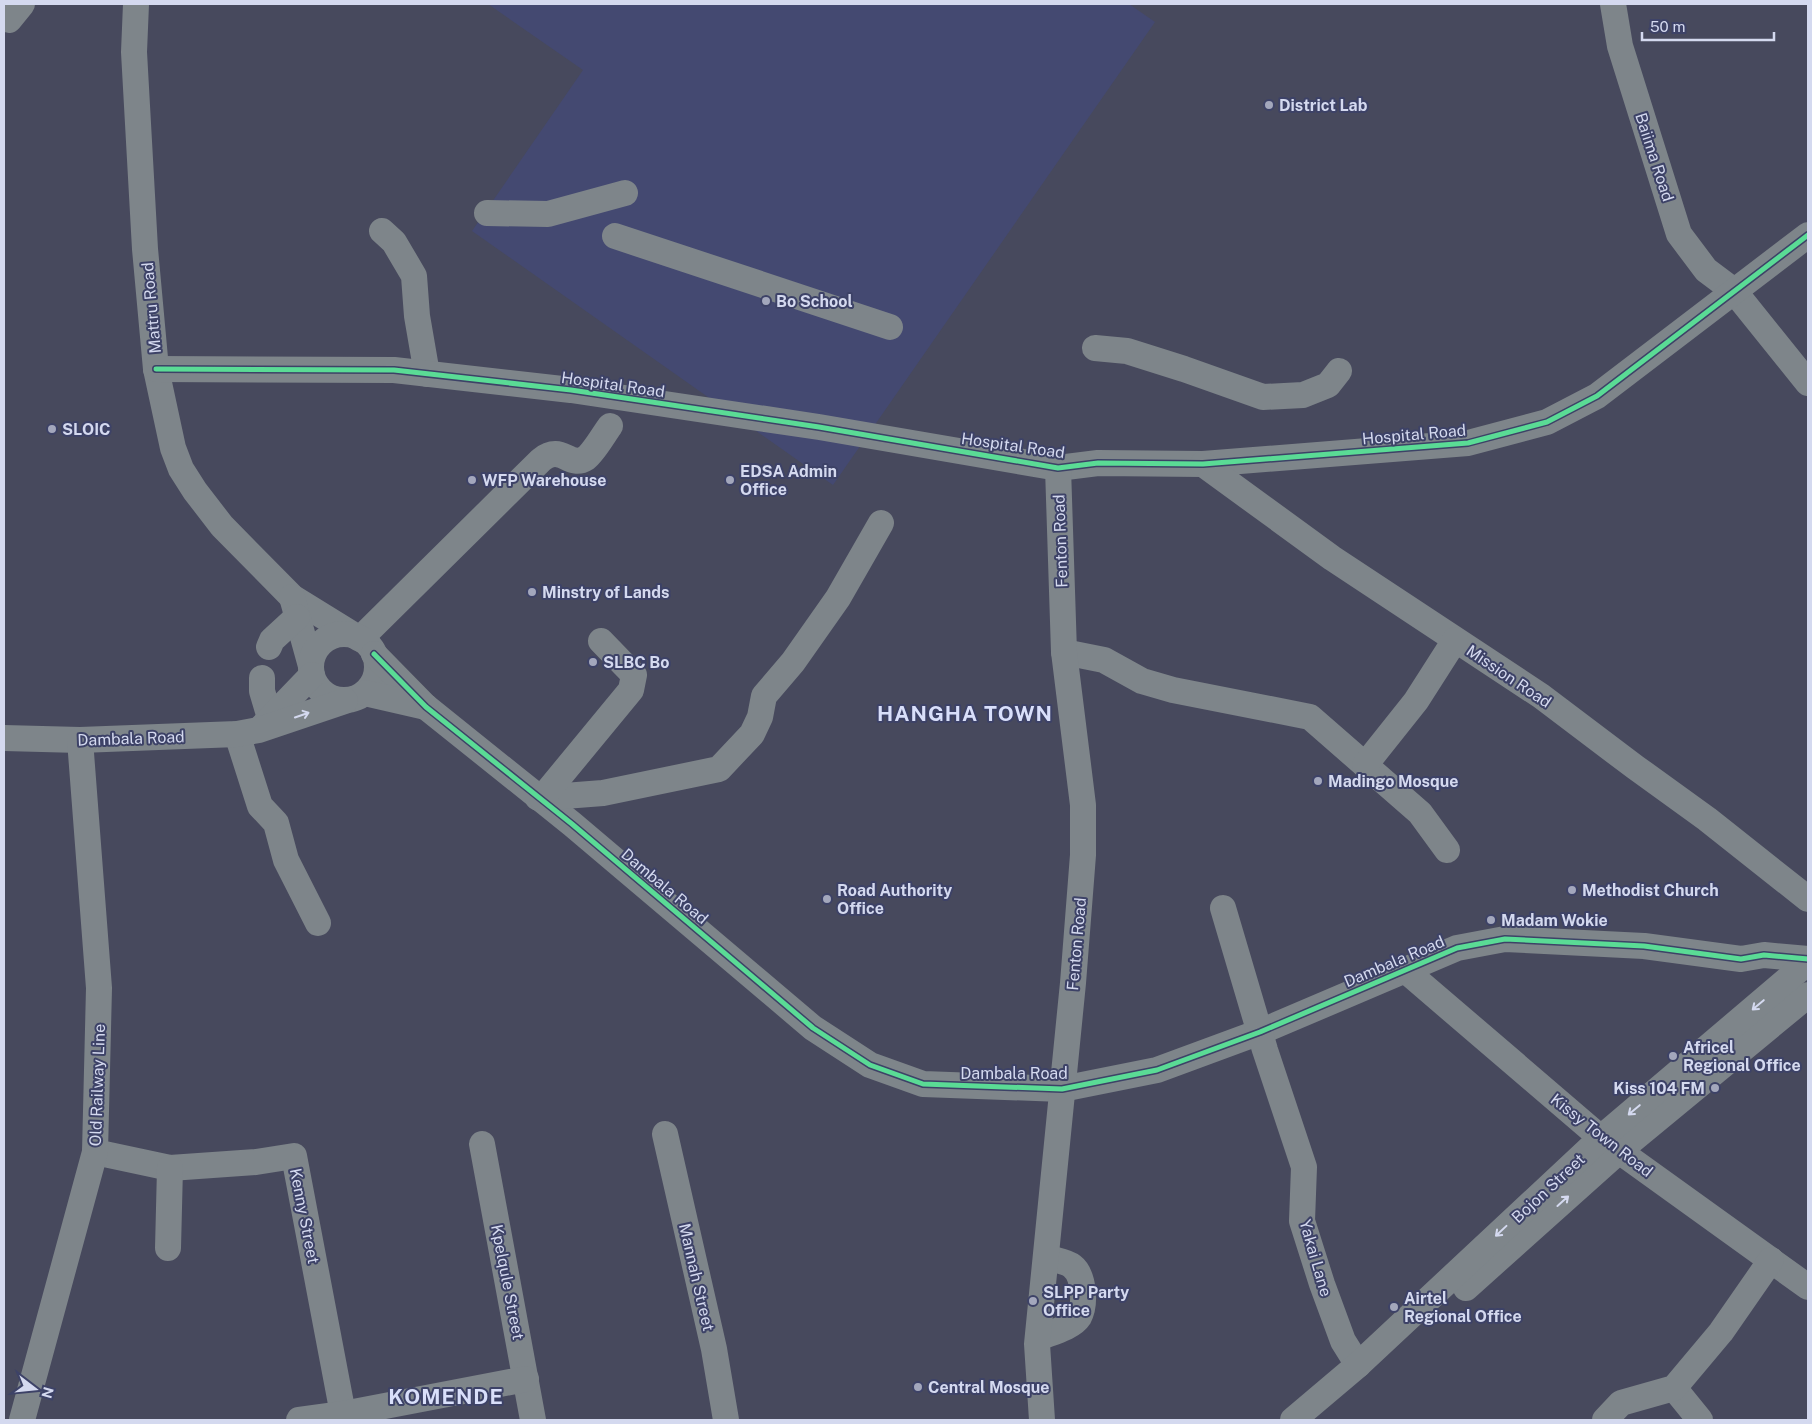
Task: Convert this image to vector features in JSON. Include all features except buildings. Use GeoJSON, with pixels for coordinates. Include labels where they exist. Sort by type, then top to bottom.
{"type":"FeatureCollection","features":[{"type":"Feature","properties":{"kind":"street","name":"Mattru Road"},"geometry":{"type":"LineString","coordinates":[[136,4],[135,62],[145,249],[156,369],[173,448],[181,469],[194,491],[222,526],[294,607],[367,646]]}},
{"type":"Feature","properties":{"kind":"street","name":"Baiima Road"},"geometry":{"type":"LineString","coordinates":[[1613,4],[1620,46],[1680,234],[1706,270],[1734,291],[1808,383]]}},
{"type":"Feature","properties":{"kind":"street"},"geometry":{"type":"LineString","coordinates":[[487,213],[548,214],[625,193]]}},
{"type":"Feature","properties":{"kind":"street"},"geometry":{"type":"LineString","coordinates":[[382,231],[394,242],[414,276],[417,316],[427,374]]}},
{"type":"Feature","properties":{"kind":"street","name":"Hospital Road"},"geometry":{"type":"LineString","coordinates":[[156,369],[394,370],[572,390],[800,424],[1058,468],[1098,463],[1203,464],[1468,444],[1547,422],[1597,396],[1808,235]]}},
{"type":"Feature","properties":{"kind":"street"},"geometry":{"type":"LineString","coordinates":[[615,236],[890,327]]}},
{"type":"Feature","properties":{"kind":"street"},"geometry":{"type":"LineString","coordinates":[[1095,348],[1127,351],[1263,397],[1303,394],[1328,386],[1339,371]]}},
{"type":"Feature","properties":{"kind":"street"},"geometry":{"type":"LineString","coordinates":[[367,646],[541,460],[547,455],[555,453],[575,461],[587,458],[610,426]]}},
{"type":"Feature","properties":{"kind":"street","name":"Mission Road"},"geometry":{"type":"LineString","coordinates":[[1203,464],[1332,558],[1540,696],[1707,819],[1808,899]]}},
{"type":"Feature","properties":{"kind":"street","name":"Fenton Road"},"geometry":{"type":"LineString","coordinates":[[1042,1420],[1038,1338],[1073,983],[1083,846],[1083,805],[1064,652],[1058,468]]}},
{"type":"Feature","properties":{"kind":"street"},"geometry":{"type":"LineString","coordinates":[[540,798],[603,793],[719,769],[752,734],[760,717],[764,696],[793,662],[838,598],[881,523]]}},
{"type":"Feature","properties":{"kind":"street","name":"Mattru Road"},"geometry":{"type":"LineString","coordinates":[[294,607],[311,670]]}},
{"type":"Feature","properties":{"kind":"street"},"geometry":{"type":"LineString","coordinates":[[269,647],[294,607]]}},
{"type":"Feature","properties":{"kind":"street"},"geometry":{"type":"LineString","coordinates":[[255,728],[311,670],[316,650],[328,638],[344,635],[367,646],[377,664],[376,675],[372,685],[355,697],[334,699],[324,694],[316,686],[311,670]]}},
{"type":"Feature","properties":{"kind":"street"},"geometry":{"type":"LineString","coordinates":[[1365,765],[1416,701],[1455,640]]}},
{"type":"Feature","properties":{"kind":"street"},"geometry":{"type":"LineString","coordinates":[[540,798],[631,690],[634,675],[601,641]]}},
{"type":"Feature","properties":{"kind":"street","name":"Dambala Road"},"geometry":{"type":"LineString","coordinates":[[367,646],[426,707],[572,824],[813,1028],[870,1065],[923,1084],[1062,1089],[1157,1070],[1260,1032],[1456,948],[1505,939],[1644,946],[1742,959],[1763,971],[1805,974]]}},
{"type":"Feature","properties":{"kind":"street"},"geometry":{"type":"LineString","coordinates":[[1064,652],[1104,660],[1142,681],[1173,690],[1310,717],[1420,813],[1447,850]]}},
{"type":"Feature","properties":{"kind":"street"},"geometry":{"type":"LineString","coordinates":[[262,678],[262,691],[255,728],[260,806],[276,823],[286,860],[318,923]]}},
{"type":"Feature","properties":{"kind":"street","name":"Dambala Road"},"geometry":{"type":"LineString","coordinates":[[4,738],[80,740],[255,728],[355,697],[426,707]]}},
{"type":"Feature","properties":{"kind":"street","name":"Old Railway Line"},"geometry":{"type":"LineString","coordinates":[[22,1420],[95,1152],[99,988],[80,740]]}},
{"type":"Feature","properties":{"kind":"street","name":"Yakai Lane"},"geometry":{"type":"LineString","coordinates":[[1223,908],[1260,1032],[1304,1167],[1302,1221],[1343,1341],[1358,1364]]}},
{"type":"Feature","properties":{"kind":"street","name":"Kissy Town Road"},"geometry":{"type":"LineString","coordinates":[[1405,970],[1610,1144],[1808,1287]]}},
{"type":"Feature","properties":{"kind":"street","name":"Bojon Street"},"geometry":{"type":"LineString","coordinates":[[1293,1420],[1805,974]]}},
{"type":"Feature","properties":{"kind":"street","name":"Mannah Street"},"geometry":{"type":"LineString","coordinates":[[665,1134],[714,1349],[726,1420]]}},
{"type":"Feature","properties":{"kind":"street","name":"Kpelqule Street"},"geometry":{"type":"LineString","coordinates":[[482,1144],[533,1420]]}},
{"type":"Feature","properties":{"kind":"street","name":"Bojon Street"},"geometry":{"type":"LineString","coordinates":[[1318,1420],[1610,1144]]}},
{"type":"Feature","properties":{"kind":"street","name":"Kenny Street"},"geometry":{"type":"LineString","coordinates":[[95,1152],[170,1168],[256,1162],[294,1156],[343,1414]]}},
{"type":"Feature","properties":{"kind":"street"},"geometry":{"type":"LineString","coordinates":[[168,1248],[170,1168]]}},
{"type":"Feature","properties":{"kind":"street"},"geometry":{"type":"LineString","coordinates":[[1038,1338],[1066,1328],[1078,1317],[1083,1293],[1081,1279],[1072,1266],[1046,1257]]}},
{"type":"Feature","properties":{"kind":"street"},"geometry":{"type":"LineString","coordinates":[[1605,1420],[1621,1403],[1674,1388],[1721,1332],[1771,1260]]}},
{"type":"Feature","properties":{"kind":"street"},"geometry":{"type":"LineString","coordinates":[[299,1420],[343,1414],[526,1379]]}},
{"type":"Feature","properties":{"kind":"street"},"geometry":{"type":"LineString","coordinates":[[1674,1388],[1700,1420]]}},
{"type":"Feature","properties":{"kind":"shaded area","name":"Bo School"},"geometry":{"type":"Polygon","coordinates":[[[488,4],[1129,4],[1155,22],[833,485],[472,231],[583,70],[488,4]]]}},
{"type":"Feature","properties":{"kind":"cycle path"},"geometry":{"type":"LineString","coordinates":[[156,369],[394,370],[571,390],[819,427],[1058,468],[1098,463],[1203,464],[1468,443],[1547,422],[1597,396],[1808,235]]}},
{"type":"Feature","properties":{"kind":"cycle path"},"geometry":{"type":"LineString","coordinates":[[374,654],[426,707],[572,824],[813,1028],[870,1065],[923,1084],[1062,1089],[1157,1070],[1260,1032],[1457,948],[1505,939],[1644,946],[1741,959],[1764,955],[1808,959]]}},
{"type":"Feature","properties":{"kind":"place","name":"District Lab"},"geometry":{"type":"Point","coordinates":[1269,105]}},
{"type":"Feature","properties":{"kind":"place","name":"Bo School"},"geometry":{"type":"Point","coordinates":[766,301]}},
{"type":"Feature","properties":{"kind":"place","name":"SLOIC"},"geometry":{"type":"Point","coordinates":[52,429]}},
{"type":"Feature","properties":{"kind":"place","name":"WFP Warehouse"},"geometry":{"type":"Point","coordinates":[472,480]}},
{"type":"Feature","properties":{"kind":"place","name":"EDSA Admin Office"},"geometry":{"type":"Point","coordinates":[730,480]}},
{"type":"Feature","properties":{"kind":"place","name":"Minstry of Lands"},"geometry":{"type":"Point","coordinates":[532,592]}},
{"type":"Feature","properties":{"kind":"place","name":"SLBC Bo"},"geometry":{"type":"Point","coordinates":[593,662]}},
{"type":"Feature","properties":{"kind":"place","name":"Madingo Mosque"},"geometry":{"type":"Point","coordinates":[1318,781]}},
{"type":"Feature","properties":{"kind":"place","name":"Methodist Church"},"geometry":{"type":"Point","coordinates":[1572,890]}},
{"type":"Feature","properties":{"kind":"place","name":"Road Authority Office"},"geometry":{"type":"Point","coordinates":[827,899]}},
{"type":"Feature","properties":{"kind":"place","name":"Madam Wokie"},"geometry":{"type":"Point","coordinates":[1491,920]}},
{"type":"Feature","properties":{"kind":"place","name":"Africel Regional Office"},"geometry":{"type":"Point","coordinates":[1673,1056]}},
{"type":"Feature","properties":{"kind":"place","name":"Kiss 104 FM"},"geometry":{"type":"Point","coordinates":[1715,1088]}},
{"type":"Feature","properties":{"kind":"place","name":"SLPP Party Office"},"geometry":{"type":"Point","coordinates":[1033,1301]}},
{"type":"Feature","properties":{"kind":"place","name":"Airtel Regional Office"},"geometry":{"type":"Point","coordinates":[1394,1307]}},
{"type":"Feature","properties":{"kind":"place","name":"Central Mosque"},"geometry":{"type":"Point","coordinates":[918,1387]}},
{"type":"Feature","properties":{"kind":"district","name":"HANGHA TOWN"},"geometry":{"type":"Point","coordinates":[965,714]}},
{"type":"Feature","properties":{"kind":"district","name":"KOMENDE"},"geometry":{"type":"Point","coordinates":[446,1397]}}]}
